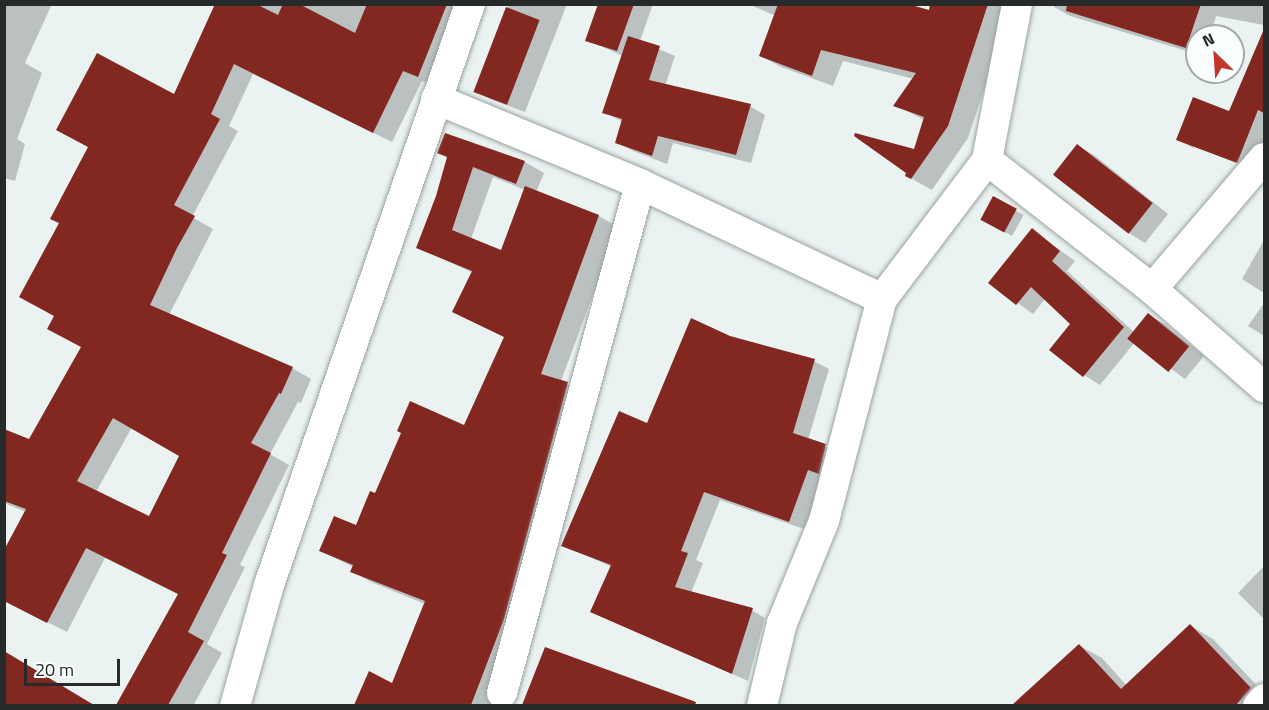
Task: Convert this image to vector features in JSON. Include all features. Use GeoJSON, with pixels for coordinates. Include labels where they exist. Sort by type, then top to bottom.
{"type":"FeatureCollection","features":[{"type":"Feature","properties":{"kind":"street"},"geometry":{"type":"LineString","coordinates":[[235,705],[269,585],[470,4]]}},
{"type":"Feature","properties":{"kind":"street"},"geometry":{"type":"LineString","coordinates":[[762,705],[782,622],[824,521],[882,299],[987,160],[1017,4]]}},
{"type":"Feature","properties":{"kind":"street"},"geometry":{"type":"LineString","coordinates":[[436,99],[640,183],[882,299]]}},
{"type":"Feature","properties":{"kind":"street"},"geometry":{"type":"LineString","coordinates":[[1152,289],[1264,158]]}},
{"type":"Feature","properties":{"kind":"street"},"geometry":{"type":"LineString","coordinates":[[987,160],[1152,289],[1264,387]]}},
{"type":"Feature","properties":{"kind":"street"},"geometry":{"type":"LineString","coordinates":[[502,693],[640,183]]}},
{"type":"Feature","properties":{"kind":"street"},"geometry":{"type":"LineString","coordinates":[[1258,705],[1264,699]]}},
{"type":"Feature","properties":{"kind":"building"},"geometry":{"type":"Polygon","coordinates":[[[215,4],[256,4],[278,15],[283,4],[299,4],[355,33],[367,4],[447,4],[418,77],[403,71],[373,133],[234,64],[211,114],[220,119],[174,205],[195,216],[150,305],[293,367],[281,394],[279,393],[251,443],[271,453],[222,553],[227,555],[188,632],[204,641],[168,705],[116,705],[178,594],[86,548],[47,623],[4,601],[4,550],[26,509],[4,501],[4,429],[29,439],[81,347],[47,329],[54,316],[19,297],[59,223],[50,219],[88,147],[56,130],[97,53],[174,94],[215,4]],[[113,418],[77,481],[149,516],[179,456],[113,418]]]}},
{"type":"Feature","properties":{"kind":"building"},"geometry":{"type":"Polygon","coordinates":[[[598,4],[634,4],[617,51],[585,41],[598,4]]]}},
{"type":"Feature","properties":{"kind":"building"},"geometry":{"type":"Polygon","coordinates":[[[778,4],[908,4],[929,10],[930,4],[988,4],[948,126],[911,179],[854,136],[855,133],[914,149],[924,117],[893,106],[916,73],[821,50],[812,76],[759,56],[778,4]]]}},
{"type":"Feature","properties":{"kind":"building"},"geometry":{"type":"Polygon","coordinates":[[[1067,4],[1201,4],[1194,24],[1185,24],[1185,48],[1066,11],[1067,4]]]}},
{"type":"Feature","properties":{"kind":"building"},"geometry":{"type":"Polygon","coordinates":[[[506,7],[540,20],[507,105],[473,92],[506,7]]]}},
{"type":"Feature","properties":{"kind":"building"},"geometry":{"type":"Polygon","coordinates":[[[1264,29],[1264,113],[1258,110],[1237,163],[1176,140],[1193,97],[1229,111],[1241,84],[1245,84],[1245,74],[1264,29]]]}},
{"type":"Feature","properties":{"kind":"building"},"geometry":{"type":"Polygon","coordinates":[[[628,36],[660,46],[649,80],[751,104],[736,155],[658,136],[652,156],[615,143],[622,119],[602,113],[628,36]]]}},
{"type":"Feature","properties":{"kind":"building"},"geometry":{"type":"Polygon","coordinates":[[[445,133],[525,161],[516,184],[473,167],[452,230],[501,250],[525,186],[599,215],[541,374],[568,382],[504,619],[471,705],[354,705],[369,671],[392,683],[425,601],[350,572],[353,565],[319,551],[334,516],[356,525],[370,491],[375,493],[401,433],[397,431],[410,401],[464,425],[504,337],[452,312],[472,271],[416,248],[436,196],[447,157],[437,153],[445,133]]]}},
{"type":"Feature","properties":{"kind":"building"},"geometry":{"type":"Polygon","coordinates":[[[1077,144],[1153,203],[1129,234],[1053,175],[1077,144]]]}},
{"type":"Feature","properties":{"kind":"building"},"geometry":{"type":"Polygon","coordinates":[[[993,196],[1017,209],[1004,233],[980,220],[993,196]]]}},
{"type":"Feature","properties":{"kind":"building"},"geometry":{"type":"Polygon","coordinates":[[[1032,228],[1060,251],[1052,261],[1124,327],[1083,377],[1049,350],[1070,324],[1031,287],[1016,305],[988,283],[1032,228]]]}},
{"type":"Feature","properties":{"kind":"building"},"geometry":{"type":"Polygon","coordinates":[[[1148,313],[1189,346],[1168,372],[1127,339],[1148,313]]]}},
{"type":"Feature","properties":{"kind":"building"},"geometry":{"type":"Polygon","coordinates":[[[691,318],[730,336],[815,359],[793,433],[826,444],[819,474],[808,470],[789,522],[704,492],[681,551],[688,553],[675,587],[753,608],[732,674],[590,612],[611,565],[561,546],[619,411],[647,423],[691,318]]]}},
{"type":"Feature","properties":{"kind":"building"},"geometry":{"type":"Polygon","coordinates":[[[1190,624],[1251,688],[1236,705],[1012,705],[1079,644],[1121,689],[1190,624]]]}},
{"type":"Feature","properties":{"kind":"building"},"geometry":{"type":"Polygon","coordinates":[[[545,647],[696,702],[695,705],[522,705],[545,647]]]}},
{"type":"Feature","properties":{"kind":"building"},"geometry":{"type":"Polygon","coordinates":[[[4,651],[94,705],[4,705],[4,651]]]}}]}
